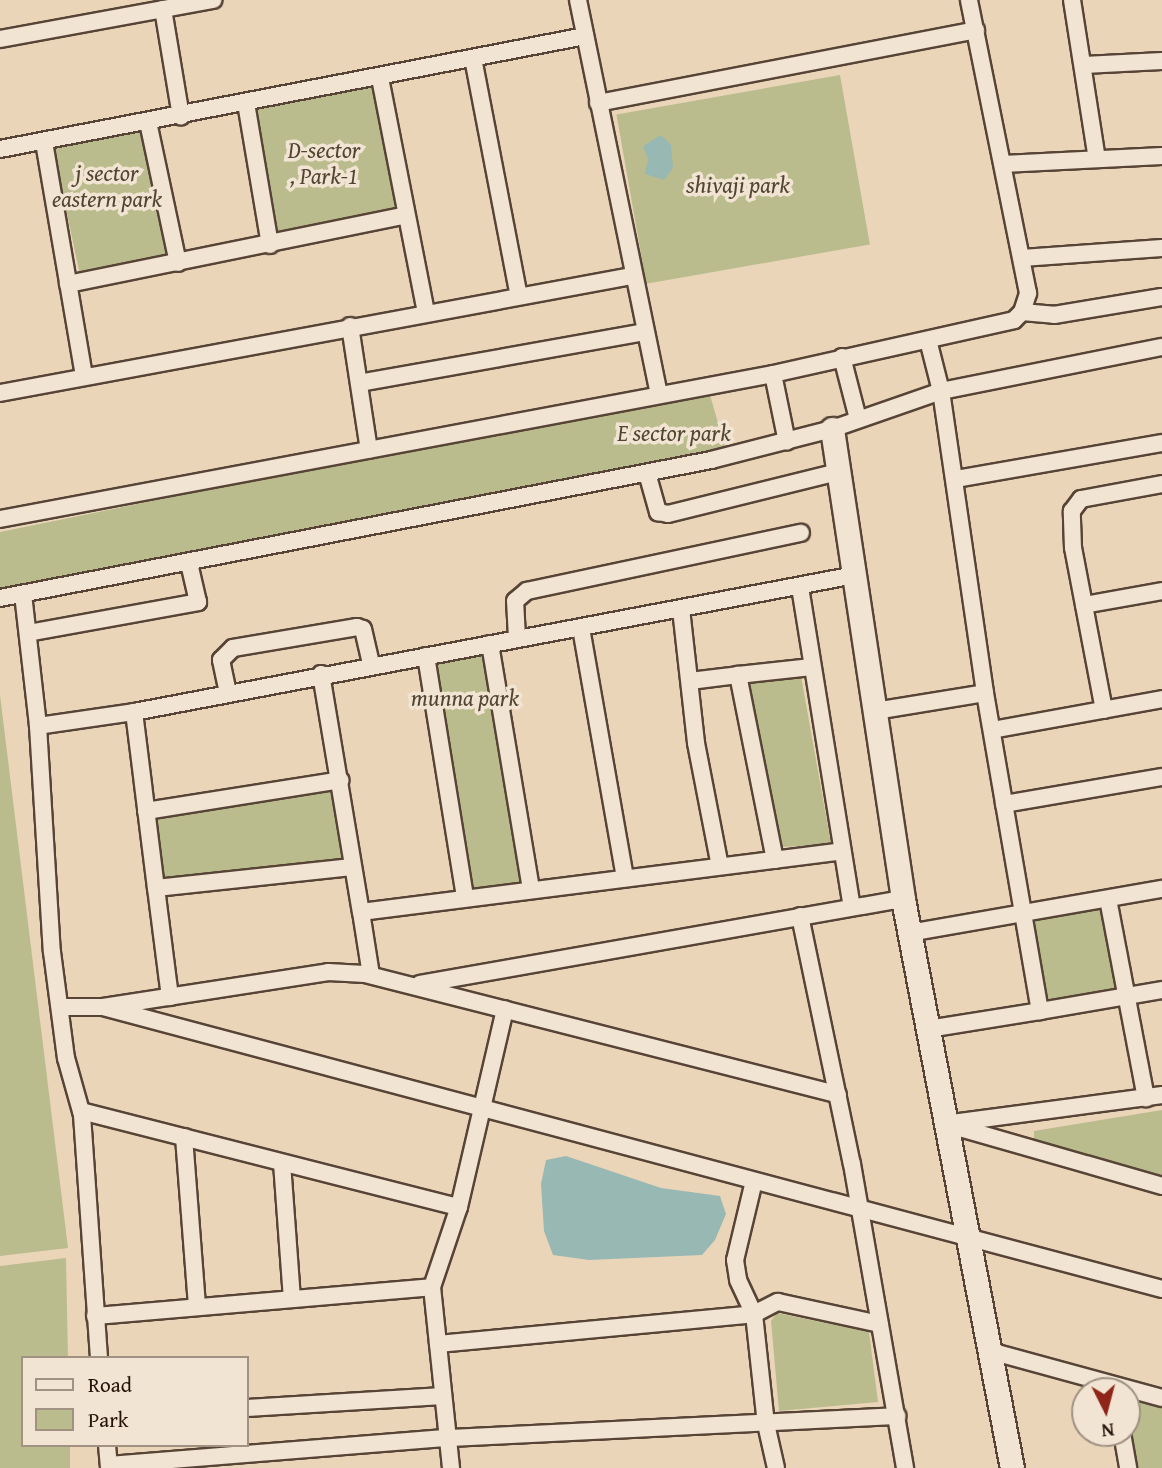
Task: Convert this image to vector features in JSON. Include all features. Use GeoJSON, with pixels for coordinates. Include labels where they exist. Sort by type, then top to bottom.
{"type":"FeatureCollection","features":[{"type":"Feature","properties":{"kind":"street"},"geometry":{"type":"LineString","coordinates":[[0,39],[213,0]]}},
{"type":"Feature","properties":{"kind":"street"},"geometry":{"type":"LineString","coordinates":[[578,0],[632,276],[659,393]]}},
{"type":"Feature","properties":{"kind":"street"},"geometry":{"type":"LineString","coordinates":[[970,0],[1028,293],[1022,312]]}},
{"type":"Feature","properties":{"kind":"street"},"geometry":{"type":"LineString","coordinates":[[1072,0],[1097,159]]}},
{"type":"Feature","properties":{"kind":"street"},"geometry":{"type":"LineString","coordinates":[[163,9],[181,116]]}},
{"type":"Feature","properties":{"kind":"street"},"geometry":{"type":"LineString","coordinates":[[598,103],[975,30]]}},
{"type":"Feature","properties":{"kind":"street"},"geometry":{"type":"LineString","coordinates":[[0,149],[380,78],[585,36]]}},
{"type":"Feature","properties":{"kind":"street"},"geometry":{"type":"LineString","coordinates":[[473,58],[519,296]]}},
{"type":"Feature","properties":{"kind":"street"},"geometry":{"type":"LineString","coordinates":[[1084,65],[1162,61]]}},
{"type":"Feature","properties":{"kind":"street"},"geometry":{"type":"LineString","coordinates":[[380,78],[426,313]]}},
{"type":"Feature","properties":{"kind":"street"},"geometry":{"type":"LineString","coordinates":[[246,103],[270,245]]}},
{"type":"Feature","properties":{"kind":"street"},"geometry":{"type":"LineString","coordinates":[[148,122],[178,263]]}},
{"type":"Feature","properties":{"kind":"street"},"geometry":{"type":"LineString","coordinates":[[44,142],[84,375]]}},
{"type":"Feature","properties":{"kind":"street"},"geometry":{"type":"LineString","coordinates":[[1003,164],[1162,156]]}},
{"type":"Feature","properties":{"kind":"street"},"geometry":{"type":"LineString","coordinates":[[68,284],[270,245],[406,215]]}},
{"type":"Feature","properties":{"kind":"street"},"geometry":{"type":"LineString","coordinates":[[1022,258],[1162,248]]}},
{"type":"Feature","properties":{"kind":"street"},"geometry":{"type":"LineString","coordinates":[[0,393],[84,375],[632,276]]}},
{"type":"Feature","properties":{"kind":"street"},"geometry":{"type":"LineString","coordinates":[[0,519],[659,393],[773,374],[842,357],[1002,325],[1022,312],[1054,315],[1162,297]]}},
{"type":"Feature","properties":{"kind":"street"},"geometry":{"type":"LineString","coordinates":[[350,326],[369,450]]}},
{"type":"Feature","properties":{"kind":"street"},"geometry":{"type":"LineString","coordinates":[[359,383],[645,332]]}},
{"type":"Feature","properties":{"kind":"street"},"geometry":{"type":"LineString","coordinates":[[928,340],[942,391],[985,693],[1040,1011]]}},
{"type":"Feature","properties":{"kind":"street"},"geometry":{"type":"LineString","coordinates":[[0,598],[647,473],[787,442],[942,391],[1162,348]]}},
{"type":"Feature","properties":{"kind":"street"},"geometry":{"type":"LineString","coordinates":[[842,357],[858,419]]}},
{"type":"Feature","properties":{"kind":"street"},"geometry":{"type":"LineString","coordinates":[[773,374],[787,442]]}},
{"type":"Feature","properties":{"kind":"street"},"geometry":{"type":"LineString","coordinates":[[832,429],[903,899],[1012,1468]]}},
{"type":"Feature","properties":{"kind":"street"},"geometry":{"type":"LineString","coordinates":[[956,478],[1162,443]]}},
{"type":"Feature","properties":{"kind":"street"},"geometry":{"type":"LineString","coordinates":[[647,473],[658,512],[668,514],[838,472]]}},
{"type":"Feature","properties":{"kind":"street"},"geometry":{"type":"LineString","coordinates":[[1104,710],[1072,540],[1075,505],[1091,496],[1162,484]]}},
{"type":"Feature","properties":{"kind":"street"},"geometry":{"type":"LineString","coordinates":[[517,638],[515,601],[527,591],[801,533]]}},
{"type":"Feature","properties":{"kind":"street"},"geometry":{"type":"LineString","coordinates":[[28,633],[198,602],[189,562]]}},
{"type":"Feature","properties":{"kind":"street"},"geometry":{"type":"LineString","coordinates":[[38,726],[134,712],[321,674],[581,628],[855,575]]}},
{"type":"Feature","properties":{"kind":"street"},"geometry":{"type":"LineString","coordinates":[[800,587],[852,907]]}},
{"type":"Feature","properties":{"kind":"street"},"geometry":{"type":"LineString","coordinates":[[1084,605],[1162,591]]}},
{"type":"Feature","properties":{"kind":"street"},"geometry":{"type":"LineString","coordinates":[[23,594],[38,726],[52,952],[62,1007],[66,1058],[81,1111],[99,1356]]}},
{"type":"Feature","properties":{"kind":"street"},"geometry":{"type":"LineString","coordinates":[[681,608],[695,743],[720,866]]}},
{"type":"Feature","properties":{"kind":"street"},"geometry":{"type":"LineString","coordinates":[[228,693],[221,660],[233,648],[357,627],[363,629],[371,665]]}},
{"type":"Feature","properties":{"kind":"street"},"geometry":{"type":"LineString","coordinates":[[581,628],[625,878]]}},
{"type":"Feature","properties":{"kind":"street"},"geometry":{"type":"LineString","coordinates":[[490,644],[531,890]]}},
{"type":"Feature","properties":{"kind":"street"},"geometry":{"type":"LineString","coordinates":[[426,656],[466,898]]}},
{"type":"Feature","properties":{"kind":"street"},"geometry":{"type":"LineString","coordinates":[[690,681],[813,667]]}},
{"type":"Feature","properties":{"kind":"street"},"geometry":{"type":"LineString","coordinates":[[321,674],[341,780],[352,867],[371,975]]}},
{"type":"Feature","properties":{"kind":"street"},"geometry":{"type":"LineString","coordinates":[[738,675],[775,860]]}},
{"type":"Feature","properties":{"kind":"street"},"geometry":{"type":"LineString","coordinates":[[875,711],[985,693]]}},
{"type":"Feature","properties":{"kind":"street"},"geometry":{"type":"LineString","coordinates":[[992,730],[1162,699]]}},
{"type":"Feature","properties":{"kind":"street"},"geometry":{"type":"LineString","coordinates":[[134,712],[170,997]]}},
{"type":"Feature","properties":{"kind":"street"},"geometry":{"type":"LineString","coordinates":[[1004,804],[1162,777]]}},
{"type":"Feature","properties":{"kind":"street"},"geometry":{"type":"LineString","coordinates":[[146,811],[341,780]]}},
{"type":"Feature","properties":{"kind":"street"},"geometry":{"type":"LineString","coordinates":[[361,912],[842,851]]}},
{"type":"Feature","properties":{"kind":"street"},"geometry":{"type":"LineString","coordinates":[[156,888],[352,867]]}},
{"type":"Feature","properties":{"kind":"street"},"geometry":{"type":"LineString","coordinates":[[909,933],[1162,889]]}},
{"type":"Feature","properties":{"kind":"street"},"geometry":{"type":"LineString","coordinates":[[414,985],[903,899]]}},
{"type":"Feature","properties":{"kind":"street"},"geometry":{"type":"LineString","coordinates":[[946,1124],[1154,1096],[1125,997],[1108,899]]}},
{"type":"Feature","properties":{"kind":"street"},"geometry":{"type":"LineString","coordinates":[[800,916],[838,1095],[905,1468]]}},
{"type":"Feature","properties":{"kind":"street"},"geometry":{"type":"LineString","coordinates":[[62,1007],[103,1007],[328,972],[371,975],[838,1095]]}},
{"type":"Feature","properties":{"kind":"street"},"geometry":{"type":"LineString","coordinates":[[928,1029],[1162,990]]}},
{"type":"Feature","properties":{"kind":"street"},"geometry":{"type":"LineString","coordinates":[[103,1007],[754,1181],[860,1212],[968,1236],[1162,1289]]}},
{"type":"Feature","properties":{"kind":"street"},"geometry":{"type":"LineString","coordinates":[[451,1468],[432,1287],[459,1206],[505,1009]]}},
{"type":"Feature","properties":{"kind":"street"},"geometry":{"type":"LineString","coordinates":[[81,1111],[459,1206]]}},
{"type":"Feature","properties":{"kind":"street"},"geometry":{"type":"LineString","coordinates":[[946,1124],[1162,1186]]}},
{"type":"Feature","properties":{"kind":"street"},"geometry":{"type":"LineString","coordinates":[[184,1138],[197,1307]]}},
{"type":"Feature","properties":{"kind":"street"},"geometry":{"type":"LineString","coordinates":[[282,1163],[292,1299]]}},
{"type":"Feature","properties":{"kind":"street"},"geometry":{"type":"LineString","coordinates":[[754,1181],[735,1260],[738,1280],[754,1314],[766,1424],[776,1468]]}},
{"type":"Feature","properties":{"kind":"street"},"geometry":{"type":"LineString","coordinates":[[95,1316],[432,1287]]}},
{"type":"Feature","properties":{"kind":"street"},"geometry":{"type":"LineString","coordinates":[[438,1344],[754,1314],[778,1302],[880,1324]]}},
{"type":"Feature","properties":{"kind":"street"},"geometry":{"type":"LineString","coordinates":[[990,1351],[1078,1377]]}},
{"type":"Feature","properties":{"kind":"street"},"geometry":{"type":"LineString","coordinates":[[1141,1394],[1162,1398]]}},
{"type":"Feature","properties":{"kind":"street"},"geometry":{"type":"LineString","coordinates":[[248,1408],[443,1396]]}},
{"type":"Feature","properties":{"kind":"street"},"geometry":{"type":"LineString","coordinates":[[107,1447],[109,1467],[447,1438],[897,1416]]}},
{"type":"Feature","properties":{"kind":"street"},"geometry":{"type":"LineString","coordinates":[[1124,1447],[1128,1468]]}},
{"type":"Feature","properties":{"kind":"green space","name":"shivaji park"},"geometry":{"type":"Polygon","coordinates":[[[840,75],[870,244],[646,284],[616,114],[840,75]]]}},
{"type":"Feature","properties":{"kind":"green space","name":"D-sector , Park-1"},"geometry":{"type":"Polygon","coordinates":[[[378,86],[375,95],[396,214],[274,236],[252,110],[378,86]]]}},
{"type":"Feature","properties":{"kind":"green space","name":"j sector eastern park"},"geometry":{"type":"Polygon","coordinates":[[[141,129],[170,264],[82,283],[53,148],[141,129]]]}},
{"type":"Feature","properties":{"kind":"green space","name":"E sector park"},"geometry":{"type":"Polygon","coordinates":[[[708,388],[729,461],[0,590],[0,532],[708,388]]]}},
{"type":"Feature","properties":{"kind":"green space","name":"munna park"},"geometry":{"type":"Polygon","coordinates":[[[484,655],[520,884],[470,892],[434,663],[484,655]]]}},
{"type":"Feature","properties":{"kind":"green space"},"geometry":{"type":"Polygon","coordinates":[[[801,676],[831,844],[782,847],[745,682],[801,676]]]}},
{"type":"Feature","properties":{"kind":"green space"},"geometry":{"type":"Polygon","coordinates":[[[0,695],[68,1248],[0,1256],[0,695]]]}},
{"type":"Feature","properties":{"kind":"green space"},"geometry":{"type":"Polygon","coordinates":[[[333,788],[344,862],[161,878],[153,817],[333,788]]]}},
{"type":"Feature","properties":{"kind":"green space"},"geometry":{"type":"Polygon","coordinates":[[[1103,907],[1117,988],[1048,1000],[1034,919],[1103,907]]]}},
{"type":"Feature","properties":{"kind":"green space"},"geometry":{"type":"Polygon","coordinates":[[[1162,1110],[1162,1176],[1034,1141],[1034,1131],[1162,1110]]]}},
{"type":"Feature","properties":{"kind":"green space"},"geometry":{"type":"Polygon","coordinates":[[[66,1258],[68,1356],[21,1356],[21,1447],[70,1447],[70,1468],[0,1468],[0,1266],[66,1258]]]}},
{"type":"Feature","properties":{"kind":"green space"},"geometry":{"type":"Polygon","coordinates":[[[777,1313],[869,1332],[878,1402],[779,1411],[771,1321],[777,1313]]]}},
{"type":"Feature","properties":{"kind":"green space"},"geometry":{"type":"Polygon","coordinates":[[[1141,1403],[1162,1408],[1162,1468],[1137,1468],[1134,1447],[1141,1447],[1141,1403]]]}},
{"type":"Feature","properties":{"kind":"water"},"geometry":{"type":"Polygon","coordinates":[[[661,135],[671,145],[673,168],[664,180],[645,174],[648,159],[643,146],[661,135]]]}},
{"type":"Feature","properties":{"kind":"water"},"geometry":{"type":"Polygon","coordinates":[[[566,1156],[661,1188],[720,1196],[726,1214],[715,1240],[702,1255],[589,1260],[553,1255],[544,1231],[541,1184],[546,1160],[566,1156]]]}}]}
